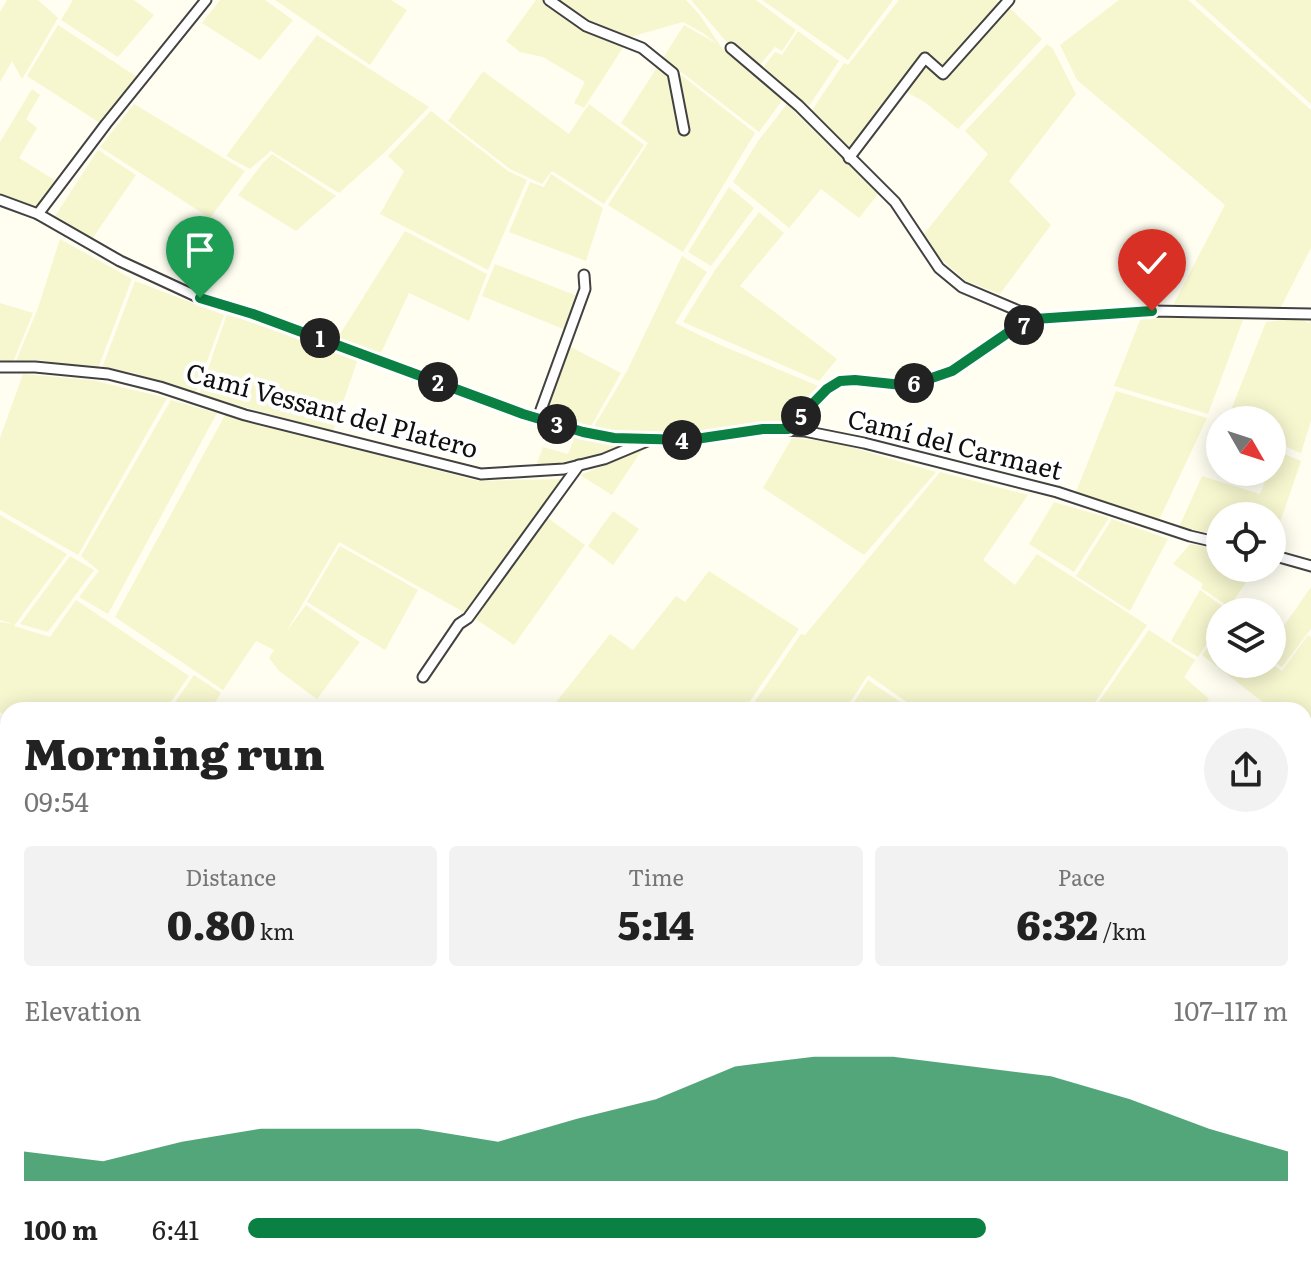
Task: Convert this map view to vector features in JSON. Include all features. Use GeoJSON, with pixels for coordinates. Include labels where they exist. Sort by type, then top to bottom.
{"type":"FeatureCollection","features":[{"type":"Feature","properties":{"kind":"street"},"geometry":{"type":"LineString","coordinates":[[38,214],[206,0]]}},
{"type":"Feature","properties":{"kind":"street"},"geometry":{"type":"LineString","coordinates":[[549,0],[586,26],[642,48],[673,73],[684,130]]}},
{"type":"Feature","properties":{"kind":"street"},"geometry":{"type":"LineString","coordinates":[[849,158],[925,58],[943,74],[1006,1]]}},
{"type":"Feature","properties":{"kind":"street"},"geometry":{"type":"LineString","coordinates":[[731,48],[799,106],[895,202],[939,268],[962,287],[1038,319]]}},
{"type":"Feature","properties":{"kind":"street","name":"Camí del Carmaet"},"geometry":{"type":"LineString","coordinates":[[0,200],[38,214],[120,261],[200,298],[253,314],[538,418],[614,438],[650,440],[689,440],[763,429],[788,429],[864,443],[1057,492],[1206,540]]}},
{"type":"Feature","properties":{"kind":"street"},"geometry":{"type":"LineString","coordinates":[[538,418],[585,289],[584,275]]}},
{"type":"Feature","properties":{"kind":"street"},"geometry":{"type":"LineString","coordinates":[[788,429],[827,389],[840,381],[902,385],[923,381],[952,371],[1009,332],[1038,319],[1152,311],[1311,314]]}},
{"type":"Feature","properties":{"kind":"street","name":"Camí Vessant del Platero"},"geometry":{"type":"LineString","coordinates":[[0,367],[108,374],[160,387],[245,415],[481,474],[564,469],[604,459],[650,440]]}},
{"type":"Feature","properties":{"kind":"street"},"geometry":{"type":"LineString","coordinates":[[423,677],[459,624],[468,618],[579,465]]}},
{"type":"Feature","properties":{"kind":"street"},"geometry":{"type":"LineString","coordinates":[[1286,559],[1311,566]]}},
{"type":"Feature","properties":{"kind":"green space"},"geometry":{"type":"Polygon","coordinates":[[[7,0],[38,0],[58,18],[22,79],[12,61],[0,82],[0,12],[7,0]]]}},
{"type":"Feature","properties":{"kind":"green space"},"geometry":{"type":"Polygon","coordinates":[[[73,0],[134,0],[154,15],[118,57],[61,20],[73,0]]]}},
{"type":"Feature","properties":{"kind":"green space"},"geometry":{"type":"Polygon","coordinates":[[[220,0],[265,0],[293,20],[260,60],[202,23],[220,0]]]}},
{"type":"Feature","properties":{"kind":"green space"},"geometry":{"type":"Polygon","coordinates":[[[275,0],[391,0],[407,10],[370,65],[275,0]]]}},
{"type":"Feature","properties":{"kind":"green space"},"geometry":{"type":"Polygon","coordinates":[[[536,0],[542,0],[585,31],[626,43],[584,108],[574,103],[585,82],[543,57],[520,52],[506,41],[536,0]]]}},
{"type":"Feature","properties":{"kind":"green space"},"geometry":{"type":"Polygon","coordinates":[[[555,0],[686,0],[722,48],[784,98],[759,132],[663,58],[684,25],[717,44],[703,33],[683,22],[630,37],[593,26],[555,0]]]}},
{"type":"Feature","properties":{"kind":"green space"},"geometry":{"type":"Polygon","coordinates":[[[691,0],[756,0],[796,30],[782,51],[775,47],[758,67],[724,39],[691,0]]]}},
{"type":"Feature","properties":{"kind":"green space"},"geometry":{"type":"Polygon","coordinates":[[[762,0],[893,0],[848,60],[762,0]]]}},
{"type":"Feature","properties":{"kind":"green space"},"geometry":{"type":"Polygon","coordinates":[[[899,0],[995,0],[1013,11],[1042,39],[958,129],[926,103],[898,87],[849,147],[812,110],[844,63],[848,65],[899,0]]]}},
{"type":"Feature","properties":{"kind":"green space"},"geometry":{"type":"Polygon","coordinates":[[[1119,0],[1188,0],[1311,110],[1311,248],[1281,307],[1173,305],[1225,205],[1077,80],[1060,45],[1119,0]]]}},
{"type":"Feature","properties":{"kind":"green space"},"geometry":{"type":"Polygon","coordinates":[[[1195,0],[1311,0],[1311,104],[1195,0]]]}},
{"type":"Feature","properties":{"kind":"green space"},"geometry":{"type":"Polygon","coordinates":[[[58,25],[137,77],[100,123],[27,76],[58,25]]]}},
{"type":"Feature","properties":{"kind":"green space"},"geometry":{"type":"Polygon","coordinates":[[[798,31],[839,61],[809,106],[762,69],[775,52],[782,55],[798,31]]]}},
{"type":"Feature","properties":{"kind":"green space"},"geometry":{"type":"Polygon","coordinates":[[[317,35],[429,107],[339,193],[271,151],[250,169],[226,156],[317,35]]]}},
{"type":"Feature","properties":{"kind":"green space"},"geometry":{"type":"Polygon","coordinates":[[[1047,44],[1053,49],[1076,94],[1009,181],[1051,225],[1000,294],[966,281],[941,259],[924,234],[988,154],[965,131],[1047,44]]]}},
{"type":"Feature","properties":{"kind":"green space"},"geometry":{"type":"Polygon","coordinates":[[[662,60],[755,133],[683,252],[608,205],[648,143],[621,123],[662,60]]]}},
{"type":"Feature","properties":{"kind":"green space"},"geometry":{"type":"Polygon","coordinates":[[[483,71],[569,134],[589,104],[644,145],[604,204],[552,171],[542,184],[510,169],[448,121],[483,71]]]}},
{"type":"Feature","properties":{"kind":"green space"},"geometry":{"type":"Polygon","coordinates":[[[32,89],[40,95],[26,119],[37,128],[19,158],[56,181],[36,208],[0,193],[0,142],[32,89]]]}},
{"type":"Feature","properties":{"kind":"green space"},"geometry":{"type":"Polygon","coordinates":[[[134,104],[245,171],[210,218],[100,147],[134,104]]]}},
{"type":"Feature","properties":{"kind":"green space"},"geometry":{"type":"Polygon","coordinates":[[[787,104],[878,194],[859,218],[821,189],[789,228],[733,182],[758,141],[787,104]]]}},
{"type":"Feature","properties":{"kind":"green space"},"geometry":{"type":"Polygon","coordinates":[[[431,111],[508,171],[527,180],[488,270],[380,214],[404,171],[388,156],[431,111]]]}},
{"type":"Feature","properties":{"kind":"green space"},"geometry":{"type":"Polygon","coordinates":[[[98,150],[136,175],[92,239],[55,216],[98,150]]]}},
{"type":"Feature","properties":{"kind":"green space"},"geometry":{"type":"Polygon","coordinates":[[[272,154],[336,196],[296,231],[238,195],[272,154]]]}},
{"type":"Feature","properties":{"kind":"green space"},"geometry":{"type":"Polygon","coordinates":[[[551,174],[603,208],[586,261],[509,232],[530,182],[544,187],[551,174]]]}},
{"type":"Feature","properties":{"kind":"green space"},"geometry":{"type":"Polygon","coordinates":[[[729,187],[754,208],[711,266],[688,252],[729,187]]]}},
{"type":"Feature","properties":{"kind":"green space"},"geometry":{"type":"Polygon","coordinates":[[[759,212],[784,233],[740,286],[837,359],[819,381],[683,322],[715,270],[759,212]]]}},
{"type":"Feature","properties":{"kind":"green space"},"geometry":{"type":"Polygon","coordinates":[[[405,231],[487,274],[469,321],[409,293],[380,355],[337,339],[405,231]]]}},
{"type":"Feature","properties":{"kind":"green space"},"geometry":{"type":"Polygon","coordinates":[[[60,239],[132,279],[98,368],[37,360],[16,361],[38,308],[60,239]]]}},
{"type":"Feature","properties":{"kind":"green space"},"geometry":{"type":"Polygon","coordinates":[[[682,256],[707,272],[675,323],[818,386],[786,421],[660,435],[593,428],[627,371],[682,256]]]}},
{"type":"Feature","properties":{"kind":"green space"},"geometry":{"type":"Polygon","coordinates":[[[495,264],[577,296],[568,331],[482,296],[495,264]]]}},
{"type":"Feature","properties":{"kind":"green space"},"geometry":{"type":"Polygon","coordinates":[[[135,281],[224,315],[195,394],[134,373],[102,368],[135,281]]]}},
{"type":"Feature","properties":{"kind":"green space"},"geometry":{"type":"Polygon","coordinates":[[[0,303],[33,313],[13,362],[0,362],[0,303]]]}},
{"type":"Feature","properties":{"kind":"green space"},"geometry":{"type":"Polygon","coordinates":[[[227,314],[358,359],[333,431],[199,395],[227,314]]]}},
{"type":"Feature","properties":{"kind":"green space"},"geometry":{"type":"Polygon","coordinates":[[[1183,316],[1243,320],[1211,406],[1206,406],[1206,413],[1114,386],[1141,318],[1183,316]]]}},
{"type":"Feature","properties":{"kind":"green space"},"geometry":{"type":"Polygon","coordinates":[[[1299,318],[1308,323],[1311,320],[1311,421],[1301,453],[1286,447],[1286,406],[1233,406],[1266,322],[1299,318]]]}},
{"type":"Feature","properties":{"kind":"green space"},"geometry":{"type":"Polygon","coordinates":[[[569,346],[621,373],[590,428],[542,413],[569,346]]]}},
{"type":"Feature","properties":{"kind":"green space"},"geometry":{"type":"Polygon","coordinates":[[[23,374],[92,380],[167,398],[78,555],[0,510],[0,438],[23,374]]]}},
{"type":"Feature","properties":{"kind":"green space"},"geometry":{"type":"Polygon","coordinates":[[[1116,391],[1206,418],[1159,520],[1076,492],[1116,391]]]}},
{"type":"Feature","properties":{"kind":"green space"},"geometry":{"type":"Polygon","coordinates":[[[171,400],[217,413],[108,614],[79,597],[99,571],[81,556],[171,400]]]}},
{"type":"Feature","properties":{"kind":"green space"},"geometry":{"type":"Polygon","coordinates":[[[225,415],[478,481],[566,479],[467,614],[339,542],[286,632],[306,605],[360,642],[317,699],[279,671],[269,658],[274,650],[256,641],[223,690],[115,617],[225,415]]]}},
{"type":"Feature","properties":{"kind":"green space"},"geometry":{"type":"Polygon","coordinates":[[[575,436],[627,445],[563,464],[536,466],[543,447],[568,454],[575,436]]]}},
{"type":"Feature","properties":{"kind":"green space"},"geometry":{"type":"Polygon","coordinates":[[[792,438],[833,442],[936,472],[864,555],[763,488],[792,438]]]}},
{"type":"Feature","properties":{"kind":"green space"},"geometry":{"type":"Polygon","coordinates":[[[642,450],[612,495],[580,475],[611,463],[642,450]]]}},
{"type":"Feature","properties":{"kind":"green space"},"geometry":{"type":"Polygon","coordinates":[[[1286,455],[1301,461],[1286,505],[1286,502],[1206,502],[1206,532],[1179,527],[1202,476],[1206,477],[1206,486],[1234,486],[1260,494],[1263,486],[1286,486],[1286,455]]]}},
{"type":"Feature","properties":{"kind":"green space"},"geometry":{"type":"Polygon","coordinates":[[[940,472],[1028,495],[983,560],[1015,585],[1037,554],[1147,625],[1095,702],[907,702],[868,675],[850,702],[754,702],[801,634],[805,635],[940,472]]]}},
{"type":"Feature","properties":{"kind":"green space"},"geometry":{"type":"Polygon","coordinates":[[[1054,502],[1109,518],[1074,572],[1029,544],[1054,502]]]}},
{"type":"Feature","properties":{"kind":"green space"},"geometry":{"type":"Polygon","coordinates":[[[613,511],[639,529],[613,565],[588,546],[613,511]]]}},
{"type":"Feature","properties":{"kind":"green space"},"geometry":{"type":"Polygon","coordinates":[[[0,515],[67,554],[14,626],[50,637],[76,600],[189,676],[171,702],[0,702],[0,622],[12,624],[0,620],[0,515]]]}},
{"type":"Feature","properties":{"kind":"green space"},"geometry":{"type":"Polygon","coordinates":[[[548,518],[585,545],[514,645],[474,618],[548,518]]]}},
{"type":"Feature","properties":{"kind":"green space"},"geometry":{"type":"Polygon","coordinates":[[[1112,519],[1168,539],[1130,611],[1076,576],[1112,519]]]}},
{"type":"Feature","properties":{"kind":"green space"},"geometry":{"type":"Polygon","coordinates":[[[1190,544],[1206,547],[1206,582],[1246,582],[1235,598],[1216,598],[1201,588],[1203,584],[1173,564],[1190,544]]]}},
{"type":"Feature","properties":{"kind":"green space"},"geometry":{"type":"Polygon","coordinates":[[[340,546],[418,590],[385,650],[307,602],[340,546]]]}},
{"type":"Feature","properties":{"kind":"green space"},"geometry":{"type":"Polygon","coordinates":[[[70,556],[94,570],[48,632],[20,624],[70,556]]]}},
{"type":"Feature","properties":{"kind":"green space"},"geometry":{"type":"Polygon","coordinates":[[[709,571],[799,629],[749,702],[556,702],[610,634],[633,650],[676,596],[685,602],[709,571]]]}},
{"type":"Feature","properties":{"kind":"green space"},"geometry":{"type":"Polygon","coordinates":[[[1311,587],[1311,629],[1286,662],[1286,623],[1311,587]]]}},
{"type":"Feature","properties":{"kind":"green space"},"geometry":{"type":"Polygon","coordinates":[[[1200,590],[1211,598],[1206,598],[1206,645],[1198,657],[1171,641],[1200,590]]]}},
{"type":"Feature","properties":{"kind":"green space"},"geometry":{"type":"Polygon","coordinates":[[[1149,630],[1195,660],[1184,677],[1209,699],[1207,702],[1099,702],[1149,630]]]}},
{"type":"Feature","properties":{"kind":"green space"},"geometry":{"type":"Polygon","coordinates":[[[1308,635],[1311,637],[1311,702],[1263,702],[1232,678],[1286,678],[1286,665],[1308,635]]]}},
{"type":"Feature","properties":{"kind":"green space"},"geometry":{"type":"Polygon","coordinates":[[[194,675],[221,693],[215,702],[175,702],[194,675]]]}},
{"type":"Feature","properties":{"kind":"green space"},"geometry":{"type":"Polygon","coordinates":[[[868,680],[900,702],[854,702],[868,680]]]}},
{"type":"Feature","properties":{"kind":"route"},"geometry":{"type":"LineString","coordinates":[[200,298],[253,314],[523,414],[583,432],[650,440],[689,440],[763,429],[788,429],[827,389],[840,381],[884,385],[923,381],[952,371],[1009,332],[1035,319],[1152,311]]}}]}
